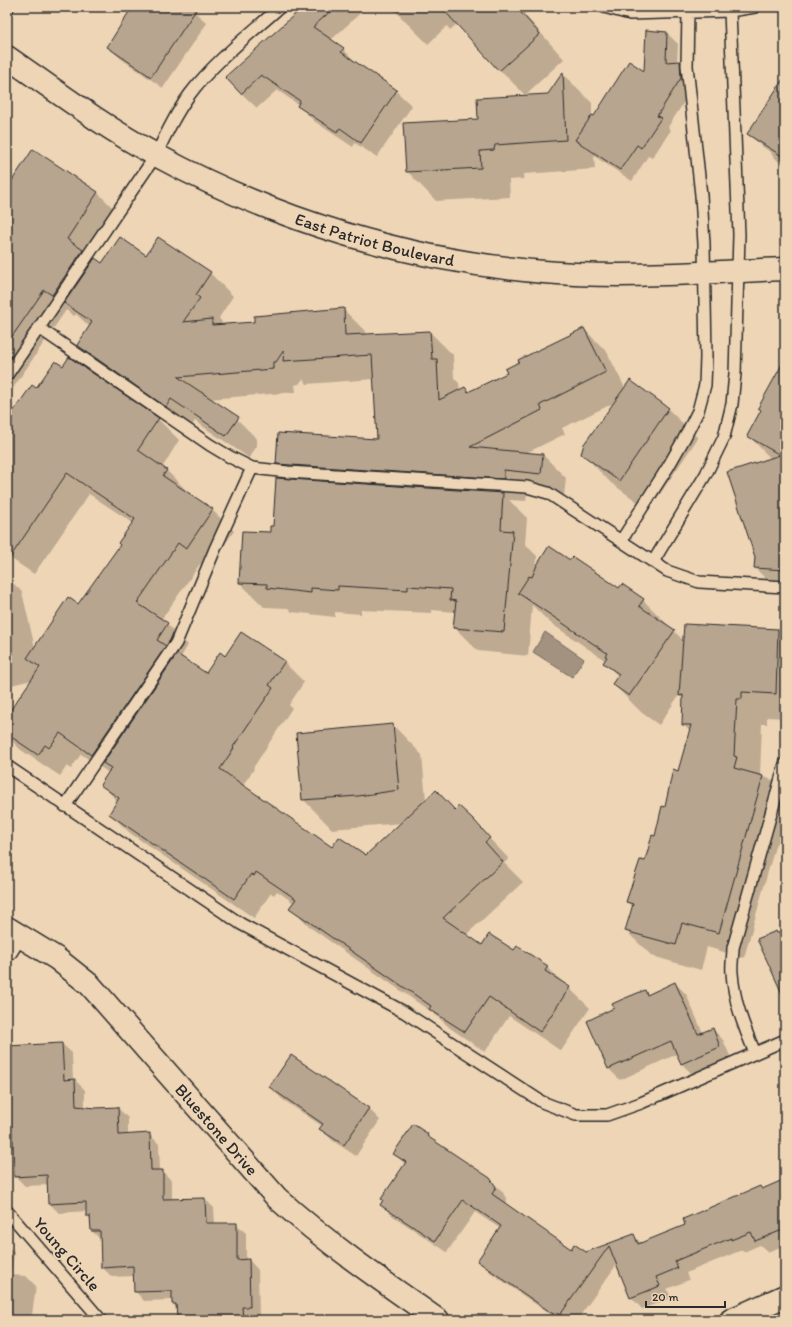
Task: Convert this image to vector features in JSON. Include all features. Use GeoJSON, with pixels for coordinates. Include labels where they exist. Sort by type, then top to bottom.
{"type":"FeatureCollection","features":[{"type":"Feature","properties":{"kind":"street","name":"East Patriot Boulevard"},"geometry":{"type":"LineString","coordinates":[[7,57],[90,115],[156,155],[238,195],[308,222],[383,245],[465,262],[544,272],[624,275],[785,269]]}},
{"type":"Feature","properties":{"kind":"street","name":"Bluestone Drive"},"geometry":{"type":"LineString","coordinates":[[10,937],[56,958],[90,984],[277,1198],[310,1228],[438,1320]]}},
{"type":"Feature","properties":{"kind":"street"},"geometry":{"type":"LineString","coordinates":[[731,1320],[785,1296]]}},
{"type":"Feature","properties":{"kind":"lane"},"geometry":{"type":"LineString","coordinates":[[7,376],[156,155],[170,125],[190,95],[202,79],[280,7]]}},
{"type":"Feature","properties":{"kind":"lane"},"geometry":{"type":"LineString","coordinates":[[604,7],[630,14],[730,11],[755,7]]}},
{"type":"Feature","properties":{"kind":"lane"},"geometry":{"type":"LineString","coordinates":[[653,562],[706,474],[724,437],[732,404],[735,374],[739,235],[730,11]]}},
{"type":"Feature","properties":{"kind":"lane"},"geometry":{"type":"LineString","coordinates":[[621,541],[668,467],[685,437],[698,411],[705,385],[704,244],[701,194],[687,66],[688,12]]}},
{"type":"Feature","properties":{"kind":"lane"},"geometry":{"type":"LineString","coordinates":[[39,328],[210,445],[252,468],[288,472],[527,487],[548,493],[667,571],[699,582],[785,587]]}},
{"type":"Feature","properties":{"kind":"lane"},"geometry":{"type":"LineString","coordinates":[[65,806],[176,643],[215,548],[252,468]]}},
{"type":"Feature","properties":{"kind":"lane"},"geometry":{"type":"LineString","coordinates":[[755,1053],[740,1017],[734,994],[732,972],[733,948],[785,764]]}},
{"type":"Feature","properties":{"kind":"lane"},"geometry":{"type":"LineString","coordinates":[[7,766],[241,924],[404,1012],[542,1102],[569,1113],[576,1115],[606,1115],[641,1103],[785,1040]]}},
{"type":"Feature","properties":{"kind":"lane","name":"Young Circle"},"geometry":{"type":"LineString","coordinates":[[7,1211],[101,1320]]}},
{"type":"Feature","properties":{"kind":"shaded area"},"geometry":{"type":"Polygon","coordinates":[[[545,632],[584,659],[572,677],[533,652],[545,632]]]}},
{"type":"Feature","properties":{"kind":"building"},"geometry":{"type":"Polygon","coordinates":[[[132,7],[198,7],[151,77],[107,47],[132,7]]]}},
{"type":"Feature","properties":{"kind":"building"},"geometry":{"type":"Polygon","coordinates":[[[303,7],[335,7],[313,27],[344,48],[341,52],[397,90],[361,143],[340,128],[337,132],[297,106],[300,101],[261,75],[241,94],[225,77],[303,7]]]}},
{"type":"Feature","properties":{"kind":"building"},"geometry":{"type":"Polygon","coordinates":[[[441,7],[516,7],[540,34],[499,71],[441,7]]]}},
{"type":"Feature","properties":{"kind":"building"},"geometry":{"type":"Polygon","coordinates":[[[646,30],[667,32],[666,62],[680,61],[681,78],[657,116],[661,118],[641,148],[637,145],[620,170],[575,140],[592,115],[594,116],[629,61],[644,71],[646,30]]]}},
{"type":"Feature","properties":{"kind":"building"},"geometry":{"type":"Polygon","coordinates":[[[563,72],[566,140],[495,145],[494,150],[480,151],[481,168],[406,172],[403,123],[478,119],[477,98],[548,94],[563,72]]]}},
{"type":"Feature","properties":{"kind":"building"},"geometry":{"type":"Polygon","coordinates":[[[785,76],[785,158],[747,134],[785,76]]]}},
{"type":"Feature","properties":{"kind":"building"},"geometry":{"type":"Polygon","coordinates":[[[33,149],[98,192],[67,239],[83,250],[52,295],[44,290],[7,344],[7,188],[33,149]]]}},
{"type":"Feature","properties":{"kind":"building"},"geometry":{"type":"Polygon","coordinates":[[[120,237],[146,255],[158,237],[211,272],[196,295],[200,298],[183,322],[212,319],[212,325],[254,322],[254,316],[344,308],[345,335],[430,331],[432,359],[437,359],[439,400],[465,387],[468,392],[507,373],[505,369],[519,362],[518,360],[584,328],[606,372],[540,405],[542,410],[470,447],[543,454],[541,474],[504,470],[504,479],[276,464],[278,433],[377,439],[372,355],[283,361],[284,350],[276,362],[273,362],[273,369],[178,377],[239,417],[226,436],[171,399],[166,407],[77,345],[92,322],[64,303],[95,258],[102,263],[120,237]]]}},
{"type":"Feature","properties":{"kind":"building"},"geometry":{"type":"Polygon","coordinates":[[[69,357],[159,418],[138,450],[167,470],[163,476],[213,509],[186,549],[178,543],[137,603],[168,623],[157,640],[166,646],[91,755],[60,733],[49,748],[45,745],[38,755],[7,734],[7,715],[40,667],[27,658],[68,597],[78,604],[120,545],[118,543],[135,519],[67,473],[7,562],[7,420],[32,385],[36,388],[55,361],[63,366],[69,357]]]}},
{"type":"Feature","properties":{"kind":"building"},"geometry":{"type":"Polygon","coordinates":[[[785,359],[785,570],[754,568],[755,557],[727,472],[780,455],[747,436],[761,410],[758,408],[785,359]]]}},
{"type":"Feature","properties":{"kind":"building"},"geometry":{"type":"Polygon","coordinates":[[[630,380],[669,408],[619,481],[581,454],[584,444],[630,380]]]}},
{"type":"Feature","properties":{"kind":"building"},"geometry":{"type":"Polygon","coordinates":[[[276,478],[503,493],[501,530],[513,531],[504,632],[453,628],[456,601],[450,600],[451,589],[408,586],[408,590],[338,586],[338,590],[311,588],[311,593],[267,588],[267,584],[239,583],[242,531],[270,532],[270,526],[273,526],[276,478]]]}},
{"type":"Feature","properties":{"kind":"building"},"geometry":{"type":"Polygon","coordinates":[[[549,546],[570,560],[573,557],[619,588],[622,584],[644,599],[639,606],[675,630],[629,696],[612,684],[619,674],[603,663],[607,657],[605,656],[607,653],[518,593],[529,576],[532,577],[537,565],[549,546]]]}},
{"type":"Feature","properties":{"kind":"building"},"geometry":{"type":"Polygon","coordinates":[[[684,624],[778,629],[776,694],[742,692],[742,699],[737,699],[734,756],[737,757],[734,768],[763,776],[719,933],[682,923],[676,945],[625,931],[633,904],[626,902],[640,860],[645,861],[652,835],[655,836],[662,806],[665,807],[673,769],[678,771],[691,725],[682,725],[683,695],[679,696],[684,624]]]}},
{"type":"Feature","properties":{"kind":"building"},"geometry":{"type":"Polygon","coordinates":[[[241,632],[285,661],[269,685],[273,688],[220,769],[332,847],[339,837],[366,855],[436,790],[455,810],[459,806],[490,838],[485,842],[503,862],[443,918],[482,945],[489,934],[514,950],[517,946],[548,966],[545,971],[570,987],[540,1032],[489,997],[465,1032],[429,1009],[431,1006],[289,908],[296,899],[256,872],[254,876],[251,874],[234,899],[109,814],[119,798],[100,785],[111,768],[103,763],[177,654],[206,673],[220,652],[225,656],[241,632]]]}},
{"type":"Feature","properties":{"kind":"building"},"geometry":{"type":"Polygon","coordinates":[[[393,724],[399,790],[358,796],[302,800],[296,733],[393,724]]]}},
{"type":"Feature","properties":{"kind":"building"},"geometry":{"type":"Polygon","coordinates":[[[785,929],[785,1000],[757,939],[785,929]]]}},
{"type":"Feature","properties":{"kind":"building"},"geometry":{"type":"Polygon","coordinates":[[[675,982],[698,1034],[713,1028],[720,1047],[681,1064],[671,1041],[608,1069],[587,1021],[614,1008],[612,1004],[623,999],[645,990],[647,995],[675,982]]]}},
{"type":"Feature","properties":{"kind":"building"},"geometry":{"type":"Polygon","coordinates":[[[62,1043],[64,1080],[75,1079],[76,1106],[96,1108],[118,1107],[119,1135],[150,1133],[151,1170],[163,1170],[163,1199],[205,1198],[206,1223],[237,1223],[237,1260],[249,1259],[250,1307],[242,1307],[243,1320],[177,1319],[176,1304],[172,1304],[172,1291],[134,1292],[133,1266],[101,1268],[100,1231],[91,1231],[90,1216],[86,1216],[86,1202],[48,1204],[47,1175],[14,1177],[13,1140],[7,1140],[7,1093],[9,1092],[8,1046],[62,1043]]]}},
{"type":"Feature","properties":{"kind":"building"},"geometry":{"type":"Polygon","coordinates":[[[291,1055],[369,1108],[344,1145],[319,1129],[323,1124],[269,1087],[291,1055]]]}},
{"type":"Feature","properties":{"kind":"building"},"geometry":{"type":"Polygon","coordinates":[[[413,1124],[428,1134],[427,1136],[490,1178],[496,1187],[492,1194],[571,1249],[574,1244],[586,1252],[634,1234],[638,1244],[685,1225],[683,1219],[760,1186],[762,1189],[785,1179],[785,1229],[755,1241],[751,1232],[731,1240],[731,1238],[675,1261],[678,1268],[656,1277],[660,1286],[630,1298],[609,1246],[560,1315],[555,1312],[553,1314],[477,1261],[501,1226],[463,1200],[435,1241],[380,1205],[383,1200],[381,1199],[406,1162],[393,1154],[413,1124]]]}}]}
